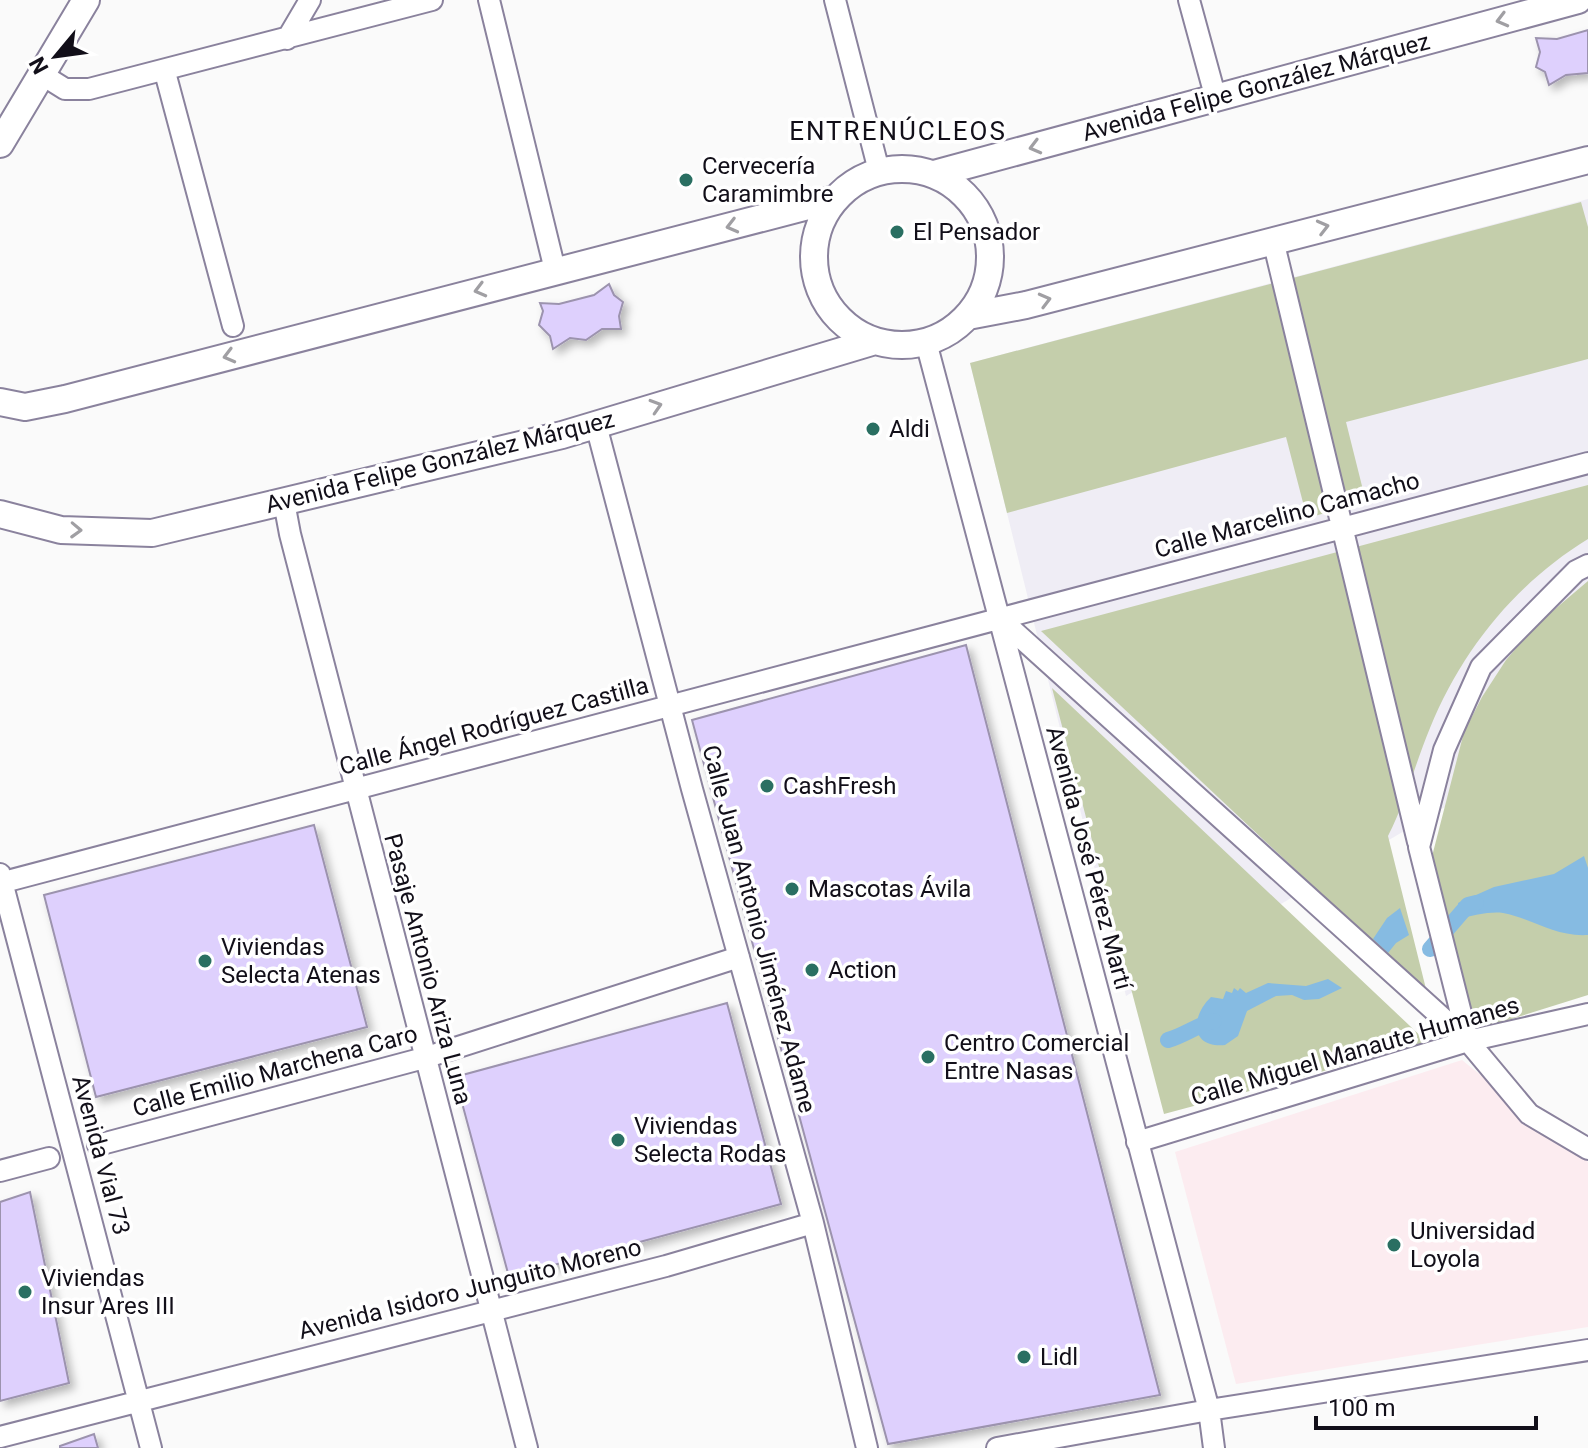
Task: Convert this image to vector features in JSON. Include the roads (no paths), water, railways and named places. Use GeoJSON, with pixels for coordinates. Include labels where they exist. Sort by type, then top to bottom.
{"type":"FeatureCollection","features":[{"type":"Feature","properties":{"kind":"main road"},"geometry":{"type":"LineString","coordinates":[[0,144],[86,0]]}},
{"type":"Feature","properties":{"kind":"main road","name":"Avenida Felipe González Márquez"},"geometry":{"type":"LineString","coordinates":[[934,174],[1563,2]]}},
{"type":"Feature","properties":{"kind":"main road"},"geometry":{"type":"LineString","coordinates":[[968,316],[1026,305],[1588,160]]}},
{"type":"Feature","properties":{"kind":"main road"},"geometry":{"type":"LineString","coordinates":[[913,169],[934,174],[959,188],[977,210],[988,236],[989,277],[968,316],[949,332],[926,342],[900,345],[875,341],[849,328],[829,307],[817,281],[814,252],[820,224],[835,199],[851,184],[879,171],[913,169]]}},
{"type":"Feature","properties":{"kind":"main road"},"geometry":{"type":"LineString","coordinates":[[0,402],[25,407],[65,399],[835,199]]}},
{"type":"Feature","properties":{"kind":"main road","name":"Avenida Felipe González Márquez"},"geometry":{"type":"LineString","coordinates":[[0,514],[61,530],[152,533],[596,425],[875,341]]}},
{"type":"Feature","properties":{"kind":"street"},"geometry":{"type":"LineString","coordinates":[[287,39],[310,0]]}},
{"type":"Feature","properties":{"kind":"street"},"geometry":{"type":"LineString","coordinates":[[41,74],[65,89],[89,89],[432,0]]}},
{"type":"Feature","properties":{"kind":"street"},"geometry":{"type":"LineString","coordinates":[[489,0],[555,270]]}},
{"type":"Feature","properties":{"kind":"street"},"geometry":{"type":"LineString","coordinates":[[835,0],[879,171]]}},
{"type":"Feature","properties":{"kind":"street"},"geometry":{"type":"LineString","coordinates":[[1189,0],[1216,99]]}},
{"type":"Feature","properties":{"kind":"street"},"geometry":{"type":"LineString","coordinates":[[166,76],[233,326]]}},
{"type":"Feature","properties":{"kind":"street"},"geometry":{"type":"LineString","coordinates":[[1273,240],[1468,1041]]}},
{"type":"Feature","properties":{"kind":"street","name":"Avenida José Pérez Martí"},"geometry":{"type":"LineString","coordinates":[[926,342],[1216,1443]]}},
{"type":"Feature","properties":{"kind":"street","name":"Calle Juan Antonio Jiménez Adame"},"geometry":{"type":"LineString","coordinates":[[596,425],[813,1223],[867,1448]]}},
{"type":"Feature","properties":{"kind":"street","name":"Calle Marcelino Camacho"},"geometry":{"type":"LineString","coordinates":[[999,618],[1588,463]]}},
{"type":"Feature","properties":{"kind":"street","name":"Pasaje Antonio Ariza Luna"},"geometry":{"type":"LineString","coordinates":[[284,502],[355,790],[527,1448]]}},
{"type":"Feature","properties":{"kind":"street"},"geometry":{"type":"LineString","coordinates":[[1419,847],[1444,750],[1481,667],[1576,571],[1588,565]]}},
{"type":"Feature","properties":{"kind":"street"},"geometry":{"type":"LineString","coordinates":[[999,618],[1468,1041],[1529,1114],[1588,1149]]}},
{"type":"Feature","properties":{"kind":"street","name":"Calle Ángel Rodríguez Castilla"},"geometry":{"type":"LineString","coordinates":[[1,880],[672,707],[999,618]]}},
{"type":"Feature","properties":{"kind":"street","name":"Avenida Vial 73"},"geometry":{"type":"LineString","coordinates":[[1,880],[151,1448]]}},
{"type":"Feature","properties":{"kind":"street","name":"Calle Emilio Marchena Caro"},"geometry":{"type":"LineString","coordinates":[[98,1145],[424,1058],[739,957]]}},
{"type":"Feature","properties":{"kind":"street","name":"Calle Miguel Manaute Humanes"},"geometry":{"type":"LineString","coordinates":[[1137,1142],[1468,1041],[1588,1014]]}},
{"type":"Feature","properties":{"kind":"street"},"geometry":{"type":"LineString","coordinates":[[0,1171],[49,1158]]}},
{"type":"Feature","properties":{"kind":"street","name":"Avenida Isidoro Junguito Moreno"},"geometry":{"type":"LineString","coordinates":[[0,1437],[666,1266],[813,1223]]}},
{"type":"Feature","properties":{"kind":"street"},"geometry":{"type":"LineString","coordinates":[[997,1448],[1209,1410],[1588,1350]]}},
{"type":"Feature","properties":{"kind":"water"},"geometry":{"type":"Polygon","coordinates":[[[1584,856],[1588,868],[1588,935],[1565,933],[1503,913],[1460,918],[1458,903],[1494,887],[1554,874],[1584,856]]]}},
{"type":"Feature","properties":{"kind":"water"},"geometry":{"type":"Polygon","coordinates":[[[1400,908],[1409,935],[1388,953],[1373,939],[1387,918],[1400,908]]]}},
{"type":"Feature","properties":{"kind":"water"},"geometry":{"type":"Polygon","coordinates":[[[1328,979],[1342,988],[1319,999],[1276,996],[1247,1011],[1238,1036],[1225,1045],[1213,1045],[1199,1036],[1197,1021],[1211,997],[1223,999],[1226,991],[1232,993],[1234,988],[1246,993],[1268,983],[1306,986],[1328,979]]]}},
{"type":"Feature","properties":{"kind":"waterway"},"geometry":{"type":"LineString","coordinates":[[1430,949],[1468,905],[1476,903]]}},
{"type":"Feature","properties":{"kind":"waterway"},"geometry":{"type":"LineString","coordinates":[[1168,1040],[1214,1021]]}},
{"type":"Feature","properties":{"kind":"place","name":"Cervecería Caramimbre"},"geometry":{"type":"Point","coordinates":[686,180]}},
{"type":"Feature","properties":{"kind":"place","name":"El Pensador"},"geometry":{"type":"Point","coordinates":[897,232]}},
{"type":"Feature","properties":{"kind":"place","name":"Aldi"},"geometry":{"type":"Point","coordinates":[873,429]}},
{"type":"Feature","properties":{"kind":"place","name":"CashFresh"},"geometry":{"type":"Point","coordinates":[767,786]}},
{"type":"Feature","properties":{"kind":"place","name":"Mascotas Ávila"},"geometry":{"type":"Point","coordinates":[792,889]}},
{"type":"Feature","properties":{"kind":"place","name":"Viviendas Selecta Atenas"},"geometry":{"type":"Point","coordinates":[205,961]}},
{"type":"Feature","properties":{"kind":"place","name":"Action"},"geometry":{"type":"Point","coordinates":[812,970]}},
{"type":"Feature","properties":{"kind":"place","name":"Centro Comercial Entre Nasas"},"geometry":{"type":"Point","coordinates":[928,1057]}},
{"type":"Feature","properties":{"kind":"place","name":"Viviendas Selecta Rodas"},"geometry":{"type":"Point","coordinates":[618,1140]}},
{"type":"Feature","properties":{"kind":"place","name":"Universidad Loyola"},"geometry":{"type":"Point","coordinates":[1394,1245]}},
{"type":"Feature","properties":{"kind":"place","name":"Viviendas Insur Ares III"},"geometry":{"type":"Point","coordinates":[25,1292]}},
{"type":"Feature","properties":{"kind":"place","name":"Lidl"},"geometry":{"type":"Point","coordinates":[1024,1357]}},
{"type":"Feature","properties":{"kind":"district","name":"ENTRENÚCLEOS"},"geometry":{"type":"Point","coordinates":[898,131]}}]}
